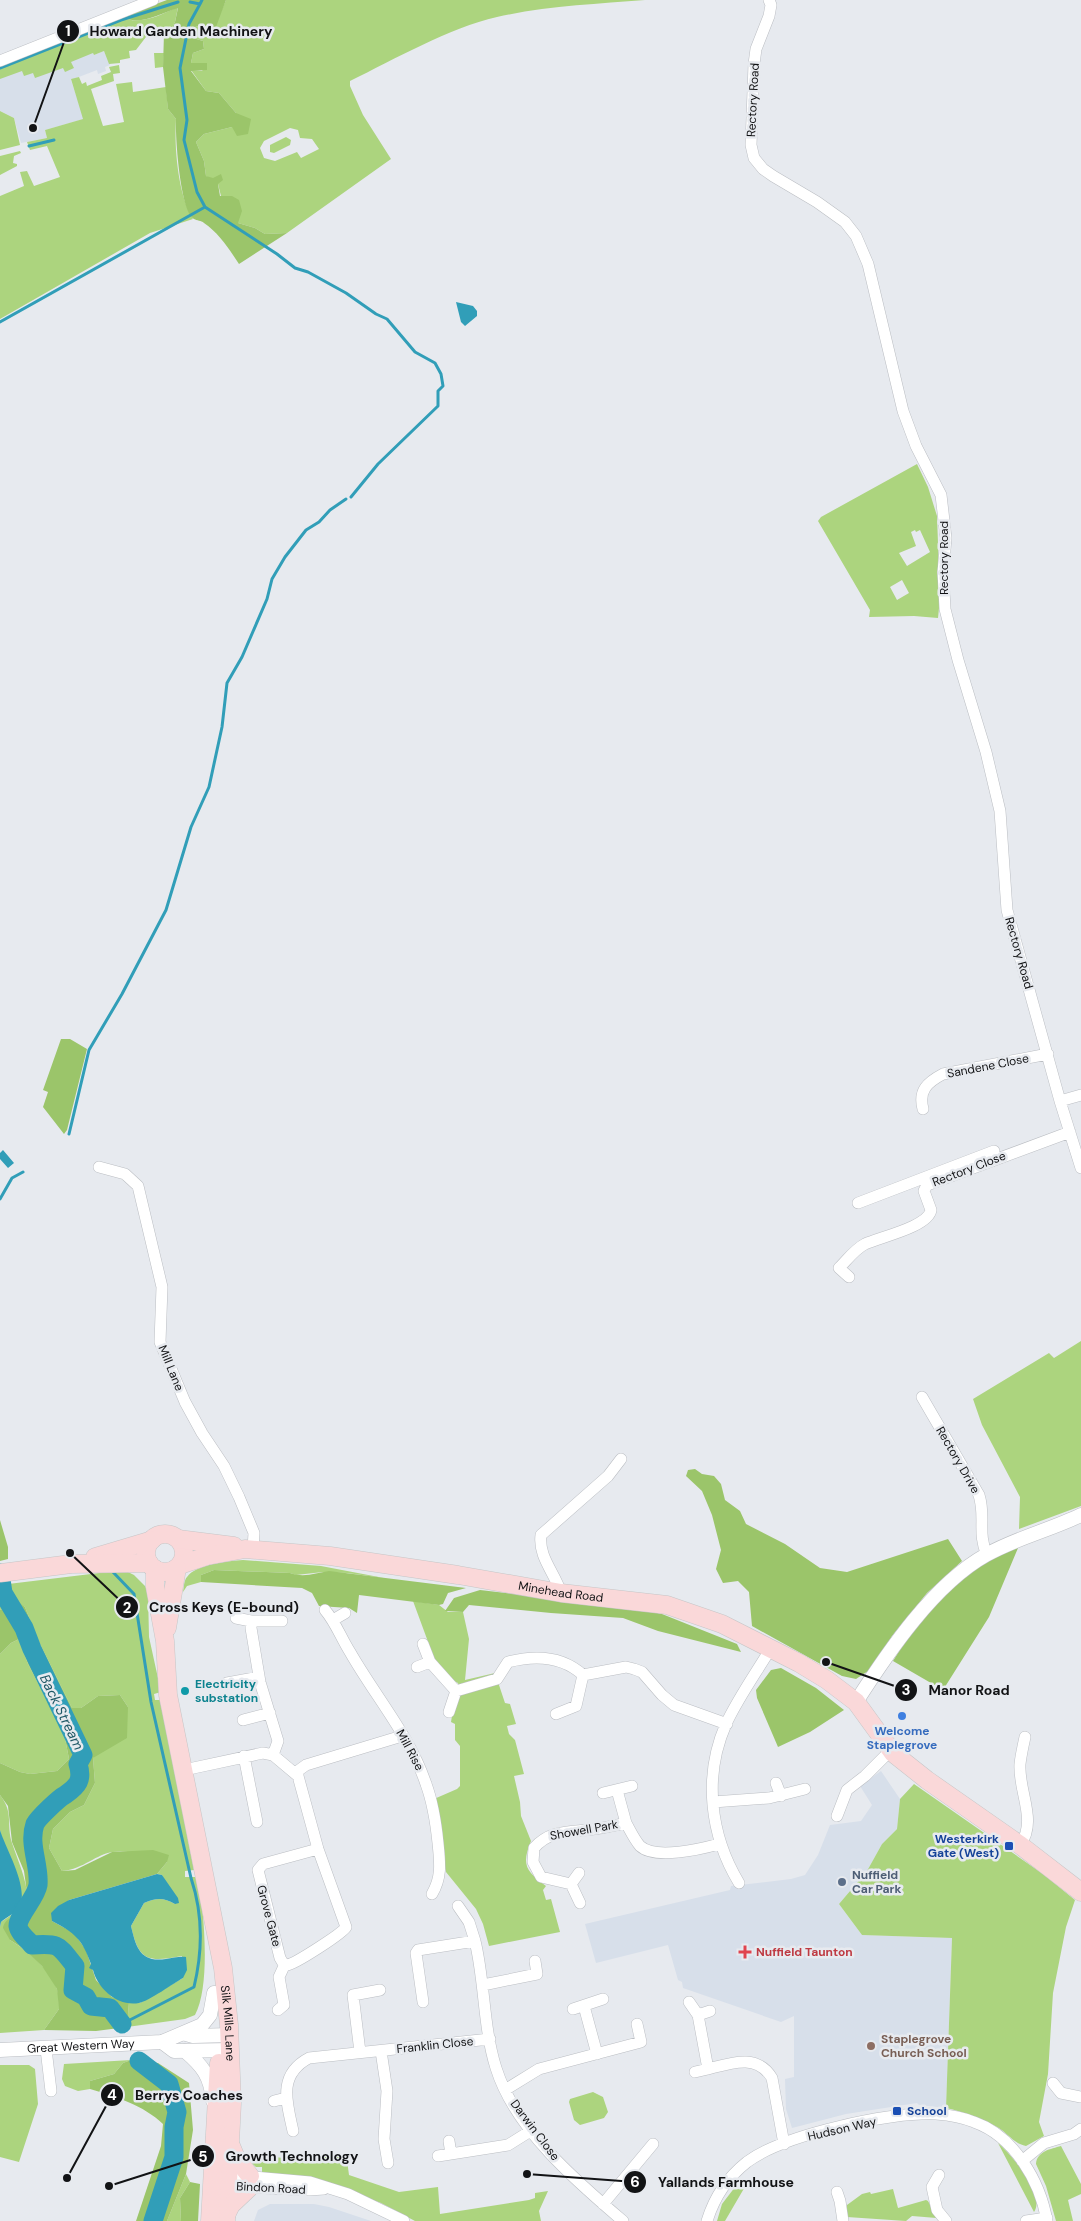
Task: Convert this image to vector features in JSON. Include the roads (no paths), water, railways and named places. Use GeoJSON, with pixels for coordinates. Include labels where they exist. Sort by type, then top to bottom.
{"type":"FeatureCollection","features":[{"type":"Feature","properties":{"kind":"main road"},"geometry":{"type":"LineString","coordinates":[[4,1572],[77,1564],[152,1566],[166,1572],[178,1566],[184,1551],[178,1539],[164,1534],[152,1540],[77,1564]]}},
{"type":"Feature","properties":{"kind":"main road","name":"Minehead Road"},"geometry":{"type":"LineString","coordinates":[[178,1539],[221,1543],[249,1549],[330,1556],[561,1593],[667,1605],[722,1624],[771,1648],[827,1680],[856,1702],[891,1750],[927,1780],[1020,1845],[1081,1892]]}},
{"type":"Feature","properties":{"kind":"main road"},"geometry":{"type":"LineString","coordinates":[[152,1540],[146,1551],[152,1566]]}},
{"type":"Feature","properties":{"kind":"main road","name":"Minehead Road"},"geometry":{"type":"LineString","coordinates":[[178,1566],[208,1556],[249,1549]]}},
{"type":"Feature","properties":{"kind":"main road","name":"Silk Mills Lane"},"geometry":{"type":"LineString","coordinates":[[152,1566],[165,1641],[168,1696],[223,1968],[224,2043],[231,2146],[210,2221]]}},
{"type":"Feature","properties":{"kind":"main road","name":"Silk Mills Lane"},"geometry":{"type":"LineString","coordinates":[[165,1641],[178,1566]]}},
{"type":"Feature","properties":{"kind":"main road","name":"Silk Mills Lane"},"geometry":{"type":"LineString","coordinates":[[213,1918],[212,1964],[214,1993],[224,2043],[216,2136],[227,2217]]}},
{"type":"Feature","properties":{"kind":"main road"},"geometry":{"type":"LineString","coordinates":[[227,2217],[230,2205],[250,2182],[231,2146]]}},
{"type":"Feature","properties":{"kind":"street"},"geometry":{"type":"LineString","coordinates":[[0,61],[153,0]]}},
{"type":"Feature","properties":{"kind":"street","name":"Rectory Road"},"geometry":{"type":"LineString","coordinates":[[769,0],[771,5],[769,16],[756,49],[754,64],[751,145],[754,158],[762,169],[817,202],[845,222],[856,236],[868,264],[903,411],[916,446],[941,495],[946,538],[944,590],[948,622],[996,791],[1002,830],[1007,910],[1060,1101],[1081,1168]]}},
{"type":"Feature","properties":{"kind":"street","name":"Sandene Close"},"geometry":{"type":"LineString","coordinates":[[923,1109],[920,1100],[922,1091],[930,1081],[943,1074],[1048,1054]]}},
{"type":"Feature","properties":{"kind":"street"},"geometry":{"type":"LineString","coordinates":[[1060,1101],[1081,1095]]}},
{"type":"Feature","properties":{"kind":"street"},"geometry":{"type":"LineString","coordinates":[[858,1203],[969,1160],[1069,1129]]}},
{"type":"Feature","properties":{"kind":"street","name":"Rectory Close"},"geometry":{"type":"LineString","coordinates":[[849,1277],[839,1268],[863,1245],[909,1227],[928,1217],[931,1210],[924,1191],[927,1185],[1069,1129]]}},
{"type":"Feature","properties":{"kind":"street","name":"Mill Lane"},"geometry":{"type":"LineString","coordinates":[[99,1167],[126,1174],[138,1186],[162,1287],[160,1342],[185,1402],[232,1481],[252,1526],[254,1541],[249,1549]]}},
{"type":"Feature","properties":{"kind":"street","name":"Rectory Drive"},"geometry":{"type":"LineString","coordinates":[[922,1397],[979,1495],[982,1506],[982,1543],[986,1555]]}},
{"type":"Feature","properties":{"kind":"street"},"geometry":{"type":"LineString","coordinates":[[561,1593],[545,1560],[540,1544],[541,1535],[608,1476],[620,1459]]}},
{"type":"Feature","properties":{"kind":"street"},"geometry":{"type":"LineString","coordinates":[[856,1702],[924,1608],[940,1590],[965,1569],[986,1555],[1081,1515]]}},
{"type":"Feature","properties":{"kind":"street","name":"Mill Rise"},"geometry":{"type":"LineString","coordinates":[[325,1610],[333,1620],[349,1652],[415,1756],[427,1784],[435,1816],[439,1860],[439,1883],[432,1894]]}},
{"type":"Feature","properties":{"kind":"street"},"geometry":{"type":"LineString","coordinates":[[333,1620],[346,1613]]}},
{"type":"Feature","properties":{"kind":"street"},"geometry":{"type":"LineString","coordinates":[[236,1618],[251,1621],[282,1621]]}},
{"type":"Feature","properties":{"kind":"street"},"geometry":{"type":"LineString","coordinates":[[251,1621],[252,1642],[258,1664],[259,1677],[278,1741],[273,1755]]}},
{"type":"Feature","properties":{"kind":"street"},"geometry":{"type":"LineString","coordinates":[[423,1644],[430,1662],[456,1691]]}},
{"type":"Feature","properties":{"kind":"street"},"geometry":{"type":"LineString","coordinates":[[739,1883],[729,1867],[720,1844],[713,1802],[713,1765],[726,1724],[771,1648]]}},
{"type":"Feature","properties":{"kind":"street"},"geometry":{"type":"LineString","coordinates":[[456,1691],[497,1679],[508,1662],[521,1658],[537,1657],[558,1660],[573,1666],[583,1675]]}},
{"type":"Feature","properties":{"kind":"street"},"geometry":{"type":"LineString","coordinates":[[417,1667],[430,1662]]}},
{"type":"Feature","properties":{"kind":"street"},"geometry":{"type":"LineString","coordinates":[[583,1675],[626,1667],[634,1668],[642,1672],[662,1695],[674,1705],[726,1724]]}},
{"type":"Feature","properties":{"kind":"street"},"geometry":{"type":"LineString","coordinates":[[556,1714],[581,1709],[583,1675]]}},
{"type":"Feature","properties":{"kind":"street"},"geometry":{"type":"LineString","coordinates":[[227,1683],[259,1677]]}},
{"type":"Feature","properties":{"kind":"street"},"geometry":{"type":"LineString","coordinates":[[449,1712],[456,1691]]}},
{"type":"Feature","properties":{"kind":"street"},"geometry":{"type":"LineString","coordinates":[[243,1720],[270,1713]]}},
{"type":"Feature","properties":{"kind":"street"},"geometry":{"type":"LineString","coordinates":[[296,1773],[306,1765],[402,1736]]}},
{"type":"Feature","properties":{"kind":"street"},"geometry":{"type":"LineString","coordinates":[[1020,1845],[1026,1837],[1028,1824],[1020,1765],[1025,1737]]}},
{"type":"Feature","properties":{"kind":"street"},"geometry":{"type":"LineString","coordinates":[[837,1816],[847,1790],[866,1776],[891,1750]]}},
{"type":"Feature","properties":{"kind":"street"},"geometry":{"type":"LineString","coordinates":[[184,1770],[264,1753],[273,1755],[296,1773],[300,1779],[318,1849],[346,1927],[342,1932],[298,1962],[290,1965],[285,1964],[279,1977],[284,2005],[278,2010]]}},
{"type":"Feature","properties":{"kind":"street"},"geometry":{"type":"LineString","coordinates":[[244,1756],[257,1822]]}},
{"type":"Feature","properties":{"kind":"street"},"geometry":{"type":"LineString","coordinates":[[776,1783],[781,1796]]}},
{"type":"Feature","properties":{"kind":"street"},"geometry":{"type":"LineString","coordinates":[[603,1794],[632,1786]]}},
{"type":"Feature","properties":{"kind":"street"},"geometry":{"type":"LineString","coordinates":[[713,1802],[781,1796],[805,1789]]}},
{"type":"Feature","properties":{"kind":"street","name":"Showell Park"},"geometry":{"type":"LineString","coordinates":[[617,1790],[626,1823],[641,1846],[650,1851],[669,1852],[720,1844]]}},
{"type":"Feature","properties":{"kind":"street","name":"Showell Park"},"geometry":{"type":"LineString","coordinates":[[571,1884],[541,1877],[536,1870],[532,1852],[540,1841],[546,1836],[563,1832],[626,1823]]}},
{"type":"Feature","properties":{"kind":"street","name":"Grove Gate"},"geometry":{"type":"LineString","coordinates":[[285,1964],[280,1958],[258,1870],[264,1864],[318,1849]]}},
{"type":"Feature","properties":{"kind":"street"},"geometry":{"type":"LineString","coordinates":[[579,1873],[571,1884],[580,1902]]}},
{"type":"Feature","properties":{"kind":"street","name":"Darwin Close"},"geometry":{"type":"LineString","coordinates":[[458,1906],[469,1922],[475,1941],[490,2039],[496,2067],[505,2090],[532,2130],[557,2160],[623,2221]]}},
{"type":"Feature","properties":{"kind":"street"},"geometry":{"type":"LineString","coordinates":[[418,1996],[416,1953],[418,1950],[475,1941]]}},
{"type":"Feature","properties":{"kind":"street"},"geometry":{"type":"LineString","coordinates":[[483,1985],[539,1979],[535,1961]]}},
{"type":"Feature","properties":{"kind":"street"},"geometry":{"type":"LineString","coordinates":[[360,2052],[347,1995],[380,1990]]}},
{"type":"Feature","properties":{"kind":"street","name":"Great Western Way"},"geometry":{"type":"LineString","coordinates":[[0,2050],[162,2042],[202,2026],[210,2015],[214,1993]]}},
{"type":"Feature","properties":{"kind":"street"},"geometry":{"type":"LineString","coordinates":[[597,2054],[579,2007],[603,1999]]}},
{"type":"Feature","properties":{"kind":"street"},"geometry":{"type":"LineString","coordinates":[[689,2002],[698,2015],[708,2069]]}},
{"type":"Feature","properties":{"kind":"street"},"geometry":{"type":"LineString","coordinates":[[698,2015],[710,2011]]}},
{"type":"Feature","properties":{"kind":"street"},"geometry":{"type":"LineString","coordinates":[[505,2090],[539,2069],[641,2042],[637,2024]]}},
{"type":"Feature","properties":{"kind":"street","name":"Great Western Way"},"geometry":{"type":"LineString","coordinates":[[185,2034],[224,2043]]}},
{"type":"Feature","properties":{"kind":"street","name":"Franklin Close"},"geometry":{"type":"LineString","coordinates":[[293,2131],[286,2098],[289,2079],[297,2065],[302,2061],[318,2056],[490,2039]]}},
{"type":"Feature","properties":{"kind":"street","name":"Great Western Way"},"geometry":{"type":"LineString","coordinates":[[162,2042],[174,2051],[185,2051],[224,2043]]}},
{"type":"Feature","properties":{"kind":"street"},"geometry":{"type":"LineString","coordinates":[[46,2049],[51,2091]]}},
{"type":"Feature","properties":{"kind":"street"},"geometry":{"type":"LineString","coordinates":[[185,2051],[206,2072],[212,2094],[216,2136]]}},
{"type":"Feature","properties":{"kind":"street","name":"Franklin Close"},"geometry":{"type":"LineString","coordinates":[[381,2051],[387,2091],[378,2140],[388,2163]]}},
{"type":"Feature","properties":{"kind":"street"},"geometry":{"type":"LineString","coordinates":[[696,2072],[745,2061],[752,2062],[768,2071],[772,2078],[784,2144]]}},
{"type":"Feature","properties":{"kind":"street"},"geometry":{"type":"LineString","coordinates":[[1053,2083],[1062,2092],[1081,2097]]}},
{"type":"Feature","properties":{"kind":"street"},"geometry":{"type":"LineString","coordinates":[[274,2101],[286,2098]]}},
{"type":"Feature","properties":{"kind":"street","name":"Hudson Way"},"geometry":{"type":"LineString","coordinates":[[707,2221],[720,2192],[736,2172],[748,2162],[784,2144],[804,2137],[864,2123],[909,2116],[941,2115],[975,2122],[1004,2141],[1022,2161],[1038,2190],[1047,2219]]}},
{"type":"Feature","properties":{"kind":"street"},"geometry":{"type":"LineString","coordinates":[[1022,2161],[1044,2142],[1074,2134],[1081,2129]]}},
{"type":"Feature","properties":{"kind":"street"},"geometry":{"type":"LineString","coordinates":[[438,2156],[508,2145],[532,2130]]}},
{"type":"Feature","properties":{"kind":"street"},"geometry":{"type":"LineString","coordinates":[[449,2141],[451,2154]]}},
{"type":"Feature","properties":{"kind":"street"},"geometry":{"type":"LineString","coordinates":[[603,2204],[653,2144]]}},
{"type":"Feature","properties":{"kind":"street"},"geometry":{"type":"LineString","coordinates":[[939,2175],[932,2187],[937,2210],[946,2221]]}},
{"type":"Feature","properties":{"kind":"street","name":"Bindon Road"},"geometry":{"type":"LineString","coordinates":[[221,2180],[309,2190],[328,2188],[348,2194],[404,2221]]}},
{"type":"Feature","properties":{"kind":"street"},"geometry":{"type":"LineString","coordinates":[[842,2197],[843,2221]]}},
{"type":"Feature","properties":{"kind":"street"},"geometry":{"type":"LineString","coordinates":[[1026,2221],[1047,2219]]}},
{"type":"Feature","properties":{"kind":"water"},"geometry":{"type":"Polygon","coordinates":[[[456,302],[473,306],[477,311],[477,316],[465,326],[461,322],[456,302]]]}},
{"type":"Feature","properties":{"kind":"water"},"geometry":{"type":"Polygon","coordinates":[[[3,1150],[14,1163],[8,1168],[0,1159],[0,1153],[3,1150]]]}},
{"type":"Feature","properties":{"kind":"water"},"geometry":{"type":"Polygon","coordinates":[[[0,1830],[16,1869],[22,1890],[22,1900],[18,1910],[1,1922],[0,1927],[0,1830]]]}},
{"type":"Feature","properties":{"kind":"water"},"geometry":{"type":"Polygon","coordinates":[[[157,1874],[162,1875],[178,1898],[179,1903],[175,1904],[160,1899],[144,1903],[131,1926],[135,1941],[141,1952],[150,1958],[157,1960],[186,1957],[187,1970],[183,1978],[149,1999],[131,2004],[117,1999],[104,1990],[93,1970],[89,1968],[91,1964],[81,1943],[67,1929],[52,1921],[51,1913],[58,1906],[69,1900],[157,1874]]]}},
{"type":"Feature","properties":{"kind":"waterway"},"geometry":{"type":"LineString","coordinates":[[190,2],[200,4],[202,0]]}},
{"type":"Feature","properties":{"kind":"waterway"},"geometry":{"type":"LineString","coordinates":[[0,68],[121,20],[178,2]]}},
{"type":"Feature","properties":{"kind":"waterway"},"geometry":{"type":"LineString","coordinates":[[200,4],[189,24],[180,68],[187,120],[184,140],[197,192],[205,207],[295,268],[308,272],[346,293],[376,314],[387,319],[415,352],[435,363],[441,374],[443,386],[438,391],[438,406],[378,464],[351,497]]}},
{"type":"Feature","properties":{"kind":"waterway"},"geometry":{"type":"LineString","coordinates":[[29,146],[54,140]]}},
{"type":"Feature","properties":{"kind":"waterway"},"geometry":{"type":"LineString","coordinates":[[0,322],[205,207]]}},
{"type":"Feature","properties":{"kind":"waterway"},"geometry":{"type":"LineString","coordinates":[[69,1134],[89,1050],[122,994],[166,910],[191,827],[209,787],[222,727],[227,683],[242,657],[267,599],[272,579],[285,557],[306,530],[319,522],[330,510],[346,499]]}},
{"type":"Feature","properties":{"kind":"waterway"},"geometry":{"type":"LineString","coordinates":[[0,1199],[12,1178],[23,1172]]}},
{"type":"Feature","properties":{"kind":"waterway"},"geometry":{"type":"LineString","coordinates":[[112,1571],[134,1594],[151,1702],[200,1919],[199,1959],[194,1987],[122,2024]]}},
{"type":"Feature","properties":{"kind":"waterway","name":"Back Stream"},"geometry":{"type":"LineString","coordinates":[[0,1573],[3,1593],[24,1628],[32,1649],[83,1755],[78,1764],[80,1778],[76,1785],[49,1808],[35,1824],[33,1847],[38,1885],[18,1926],[22,1934],[32,1945],[48,1944],[58,1947],[75,1966],[73,1990],[86,1997],[91,2006],[110,2008],[122,2024]]}},
{"type":"Feature","properties":{"kind":"waterway"},"geometry":{"type":"LineString","coordinates":[[16,1905],[24,1915]]}},
{"type":"Feature","properties":{"kind":"waterway","name":"Back Stream"},"geometry":{"type":"LineString","coordinates":[[139,2061],[169,2084],[177,2112],[174,2127],[174,2157],[153,2221]]}},
{"type":"Feature","properties":{"kind":"place","name":"Howard Garden Machinery"},"geometry":{"type":"Point","coordinates":[33,128]}},
{"type":"Feature","properties":{"kind":"place","name":"Cross Keys (E-bound)"},"geometry":{"type":"Point","coordinates":[70,1553]}},
{"type":"Feature","properties":{"kind":"place","name":"Manor Road"},"geometry":{"type":"Point","coordinates":[826,1662]}},
{"type":"Feature","properties":{"kind":"place","name":"Electricity substation"},"geometry":{"type":"Point","coordinates":[185,1691]}},
{"type":"Feature","properties":{"kind":"place","name":"Welcome Staplegrove"},"geometry":{"type":"Point","coordinates":[902,1716]}},
{"type":"Feature","properties":{"kind":"place","name":"Westerkirk Gate (West)"},"geometry":{"type":"Point","coordinates":[1009,1846]}},
{"type":"Feature","properties":{"kind":"place","name":"Nuffield Car Park"},"geometry":{"type":"Point","coordinates":[842,1882]}},
{"type":"Feature","properties":{"kind":"place","name":"Nuffield Taunton"},"geometry":{"type":"Point","coordinates":[745,1952]}},
{"type":"Feature","properties":{"kind":"place","name":"Staplegrove Church School"},"geometry":{"type":"Point","coordinates":[871,2046]}},
{"type":"Feature","properties":{"kind":"place","name":"School"},"geometry":{"type":"Point","coordinates":[897,2111]}},
{"type":"Feature","properties":{"kind":"place","name":"Yallands Farmhouse"},"geometry":{"type":"Point","coordinates":[527,2174]}},
{"type":"Feature","properties":{"kind":"place","name":"Berrys Coaches"},"geometry":{"type":"Point","coordinates":[67,2178]}},
{"type":"Feature","properties":{"kind":"place","name":"Growth Technology"},"geometry":{"type":"Point","coordinates":[109,2186]}}]}
